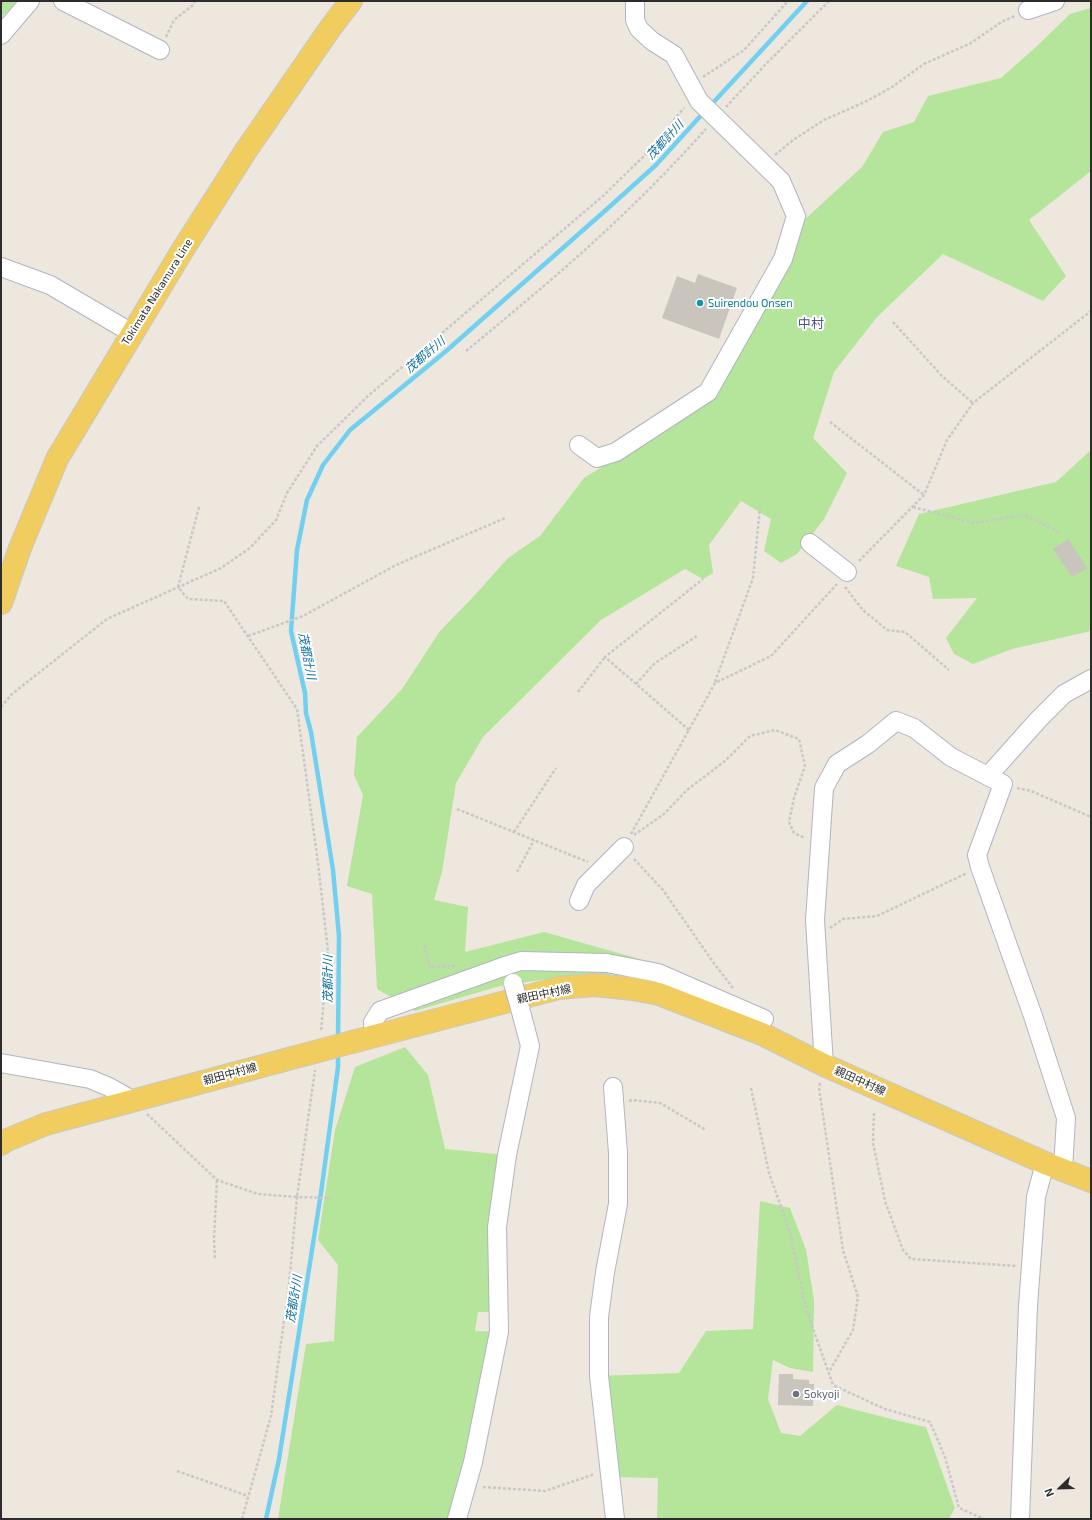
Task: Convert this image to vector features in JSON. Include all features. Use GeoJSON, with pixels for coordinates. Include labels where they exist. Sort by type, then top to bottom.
{"type":"FeatureCollection","features":[{"type":"Feature","properties":{"kind":"main road","name":"Tokimata Nakamura Line"},"geometry":{"type":"LineString","coordinates":[[1,602],[20,548],[57,459],[182,251],[245,152],[331,27],[351,1]]}},
{"type":"Feature","properties":{"kind":"main road","name":"親田中村線"},"geometry":{"type":"LineString","coordinates":[[1,1144],[7,1140],[46,1124],[132,1100],[559,988],[595,985],[633,989],[659,994],[762,1034],[824,1065],[1091,1181]]}},
{"type":"Feature","properties":{"kind":"street"},"geometry":{"type":"LineString","coordinates":[[1,35],[30,1]]}},
{"type":"Feature","properties":{"kind":"street"},"geometry":{"type":"LineString","coordinates":[[63,1],[160,50]]}},
{"type":"Feature","properties":{"kind":"street"},"geometry":{"type":"LineString","coordinates":[[579,445],[597,458],[616,452],[708,392],[783,258],[796,216],[781,181],[716,118],[694,94],[674,55],[652,41],[639,29],[635,20],[635,1]]}},
{"type":"Feature","properties":{"kind":"street"},"geometry":{"type":"LineString","coordinates":[[1028,10],[1055,1]]}},
{"type":"Feature","properties":{"kind":"street"},"geometry":{"type":"LineString","coordinates":[[1,267],[50,285],[132,333]]}},
{"type":"Feature","properties":{"kind":"street"},"geometry":{"type":"LineString","coordinates":[[810,543],[844,576]]}},
{"type":"Feature","properties":{"kind":"street"},"geometry":{"type":"LineString","coordinates":[[1020,1519],[1031,1266],[1036,1196],[1054,1166],[1066,1118],[1033,1016],[980,868],[977,855],[995,780],[1038,720],[1064,694],[1091,679]]}},
{"type":"Feature","properties":{"kind":"street"},"geometry":{"type":"LineString","coordinates":[[824,1065],[815,920],[824,788],[837,764],[868,744],[896,722],[914,728],[952,757],[995,780]]}},
{"type":"Feature","properties":{"kind":"street"},"geometry":{"type":"LineString","coordinates":[[579,901],[586,885],[624,847]]}},
{"type":"Feature","properties":{"kind":"street"},"geometry":{"type":"LineString","coordinates":[[374,1036],[373,1022],[380,1011],[521,961],[607,963],[658,972],[764,1018]]}},
{"type":"Feature","properties":{"kind":"street"},"geometry":{"type":"LineString","coordinates":[[457,1519],[474,1456],[499,1332],[497,1227],[507,1156],[530,1046],[508,965]]}},
{"type":"Feature","properties":{"kind":"street"},"geometry":{"type":"LineString","coordinates":[[1,1063],[90,1079],[109,1087],[132,1100]]}},
{"type":"Feature","properties":{"kind":"street"},"geometry":{"type":"LineString","coordinates":[[613,1087],[618,1153],[618,1204],[605,1272],[599,1317],[599,1376],[610,1468],[614,1519]]}},
{"type":"Feature","properties":{"kind":"path"},"geometry":{"type":"LineString","coordinates":[[1,4],[4,1]]}},
{"type":"Feature","properties":{"kind":"path"},"geometry":{"type":"LineString","coordinates":[[160,50],[174,20],[193,5],[195,1]]}},
{"type":"Feature","properties":{"kind":"path"},"geometry":{"type":"LineString","coordinates":[[1,707],[12,694],[107,619],[221,568],[250,548],[276,520],[287,493],[317,446],[368,396],[603,196],[643,157],[694,94],[744,50],[788,1]]}},
{"type":"Feature","properties":{"kind":"path"},"geometry":{"type":"LineString","coordinates":[[466,350],[489,333],[640,200],[765,65],[829,1]]}},
{"type":"Feature","properties":{"kind":"path"},"geometry":{"type":"LineString","coordinates":[[763,164],[793,140],[824,120],[867,101],[892,87],[924,64],[971,43],[1003,21],[1028,10]]}},
{"type":"Feature","properties":{"kind":"path"},"geometry":{"type":"LineString","coordinates":[[715,683],[771,656],[844,576],[924,495],[947,440],[973,403],[1091,311]]}},
{"type":"Feature","properties":{"kind":"path"},"geometry":{"type":"LineString","coordinates":[[893,322],[942,376],[973,403]]}},
{"type":"Feature","properties":{"kind":"path"},"geometry":{"type":"LineString","coordinates":[[830,422],[924,495]]}},
{"type":"Feature","properties":{"kind":"path"},"geometry":{"type":"LineString","coordinates":[[178,587],[199,506]]}},
{"type":"Feature","properties":{"kind":"path"},"geometry":{"type":"LineString","coordinates":[[760,507],[753,578],[715,683],[629,838],[664,814],[688,790],[725,761],[750,736],[775,730],[799,739],[805,766],[794,798],[789,822],[794,833],[820,844]]}},
{"type":"Feature","properties":{"kind":"path"},"geometry":{"type":"LineString","coordinates":[[913,507],[974,522],[1025,515],[1059,532]]}},
{"type":"Feature","properties":{"kind":"path"},"geometry":{"type":"LineString","coordinates":[[249,636],[303,616],[396,565],[505,518]]}},
{"type":"Feature","properties":{"kind":"path"},"geometry":{"type":"LineString","coordinates":[[844,576],[863,610],[888,630],[905,632],[949,670]]}},
{"type":"Feature","properties":{"kind":"path"},"geometry":{"type":"LineString","coordinates":[[578,692],[605,657],[702,579]]}},
{"type":"Feature","properties":{"kind":"path"},"geometry":{"type":"LineString","coordinates":[[178,587],[188,598],[224,600],[297,709],[318,863],[328,951],[297,1197],[289,1284],[271,1416],[242,1519]]}},
{"type":"Feature","properties":{"kind":"path"},"geometry":{"type":"LineString","coordinates":[[636,684],[655,663],[697,636]]}},
{"type":"Feature","properties":{"kind":"path"},"geometry":{"type":"LineString","coordinates":[[605,657],[689,730]]}},
{"type":"Feature","properties":{"kind":"path"},"geometry":{"type":"LineString","coordinates":[[514,832],[556,768]]}},
{"type":"Feature","properties":{"kind":"path"},"geometry":{"type":"LineString","coordinates":[[995,780],[1031,791],[1091,817]]}},
{"type":"Feature","properties":{"kind":"path"},"geometry":{"type":"LineString","coordinates":[[457,810],[604,868]]}},
{"type":"Feature","properties":{"kind":"path"},"geometry":{"type":"LineString","coordinates":[[517,872],[534,840]]}},
{"type":"Feature","properties":{"kind":"path"},"geometry":{"type":"LineString","coordinates":[[624,847],[663,890],[713,962],[733,988],[739,991]]}},
{"type":"Feature","properties":{"kind":"path"},"geometry":{"type":"LineString","coordinates":[[830,935],[830,928],[843,920],[877,916],[980,868]]}},
{"type":"Feature","properties":{"kind":"path"},"geometry":{"type":"LineString","coordinates":[[424,945],[430,967],[461,966]]}},
{"type":"Feature","properties":{"kind":"path"},"geometry":{"type":"LineString","coordinates":[[824,1065],[819,1088],[843,1250],[858,1297],[853,1330],[829,1373]]}},
{"type":"Feature","properties":{"kind":"path"},"geometry":{"type":"LineString","coordinates":[[751,1088],[769,1173],[790,1232],[806,1309],[833,1385],[885,1409],[930,1422],[945,1457],[959,1508],[984,1519]]}},
{"type":"Feature","properties":{"kind":"path"},"geometry":{"type":"LineString","coordinates":[[132,1100],[217,1180],[258,1194],[331,1198]]}},
{"type":"Feature","properties":{"kind":"path"},"geometry":{"type":"LineString","coordinates":[[615,1109],[632,1100],[660,1103],[706,1130]]}},
{"type":"Feature","properties":{"kind":"path"},"geometry":{"type":"LineString","coordinates":[[874,1113],[873,1143],[885,1201],[903,1250],[911,1259],[1031,1266]]}},
{"type":"Feature","properties":{"kind":"path"},"geometry":{"type":"LineString","coordinates":[[216,1258],[214,1239],[217,1180]]}},
{"type":"Feature","properties":{"kind":"path"},"geometry":{"type":"LineString","coordinates":[[466,1486],[545,1491],[610,1468]]}},
{"type":"Feature","properties":{"kind":"path"},"geometry":{"type":"LineString","coordinates":[[177,1471],[248,1496]]}},
{"type":"Feature","properties":{"kind":"green space"},"geometry":{"type":"Polygon","coordinates":[[[1,1],[18,1],[1,18],[1,1]]]}},
{"type":"Feature","properties":{"kind":"green space"},"geometry":{"type":"Polygon","coordinates":[[[1091,8],[1091,171],[1029,220],[1066,276],[1043,301],[943,254],[877,317],[834,372],[813,438],[847,473],[824,519],[797,554],[781,563],[764,551],[771,519],[741,501],[709,545],[713,573],[703,579],[685,569],[601,620],[483,737],[456,783],[442,872],[434,900],[468,907],[465,952],[544,932],[643,960],[621,974],[575,975],[500,986],[415,1011],[377,989],[372,894],[347,886],[363,795],[354,775],[357,737],[402,689],[440,631],[508,558],[540,536],[584,478],[711,396],[803,221],[862,167],[883,132],[914,122],[928,96],[1001,78],[1070,14],[1091,8]]]}},
{"type":"Feature","properties":{"kind":"green space"},"geometry":{"type":"Polygon","coordinates":[[[1091,450],[1091,631],[1012,649],[973,664],[954,654],[946,638],[977,598],[933,599],[929,577],[896,566],[919,514],[1056,482],[1091,450]]]}},
{"type":"Feature","properties":{"kind":"green space"},"geometry":{"type":"Polygon","coordinates":[[[405,1047],[428,1075],[445,1149],[507,1155],[499,1312],[478,1312],[475,1331],[499,1332],[457,1519],[278,1519],[306,1344],[334,1341],[338,1265],[318,1240],[335,1130],[355,1067],[405,1047]]]}},
{"type":"Feature","properties":{"kind":"green space"},"geometry":{"type":"Polygon","coordinates":[[[760,1201],[790,1208],[806,1250],[814,1300],[813,1372],[790,1368],[773,1360],[768,1399],[781,1433],[800,1436],[837,1405],[926,1427],[955,1508],[949,1519],[657,1519],[658,1478],[611,1477],[599,1376],[679,1373],[706,1331],[753,1329],[760,1201]]]}},
{"type":"Feature","properties":{"kind":"building","name":"Suirendou Onsen"},"geometry":{"type":"Polygon","coordinates":[[[698,274],[737,288],[719,339],[662,318],[677,276],[695,283],[698,274]]]}},
{"type":"Feature","properties":{"kind":"building"},"geometry":{"type":"Polygon","coordinates":[[[1068,539],[1087,568],[1072,577],[1053,549],[1068,539]]]}},
{"type":"Feature","properties":{"kind":"building","name":"Sokyoji"},"geometry":{"type":"Polygon","coordinates":[[[779,1374],[793,1374],[793,1379],[809,1380],[809,1384],[814,1384],[813,1406],[778,1405],[779,1374]]]}},
{"type":"Feature","properties":{"kind":"waterway","name":"茂都計川"},"geometry":{"type":"LineString","coordinates":[[710,106],[807,1]]}},
{"type":"Feature","properties":{"kind":"waterway","name":"茂都計川"},"geometry":{"type":"LineString","coordinates":[[338,1039],[339,936],[333,870],[311,732],[306,713],[305,693],[291,631],[297,550],[307,500],[323,465],[350,430],[445,352],[656,165],[705,111]]}},
{"type":"Feature","properties":{"kind":"waterway","name":"茂都計川"},"geometry":{"type":"LineString","coordinates":[[266,1519],[279,1459],[321,1193],[338,1067],[338,1052]]}},
{"type":"Feature","properties":{"kind":"place","name":"Suirendou Onsen"},"geometry":{"type":"Point","coordinates":[700,303]}},
{"type":"Feature","properties":{"kind":"place","name":"Sokyoji"},"geometry":{"type":"Point","coordinates":[796,1394]}},
{"type":"Feature","properties":{"kind":"district","name":"中村"},"geometry":{"type":"Point","coordinates":[811,324]}}]}
